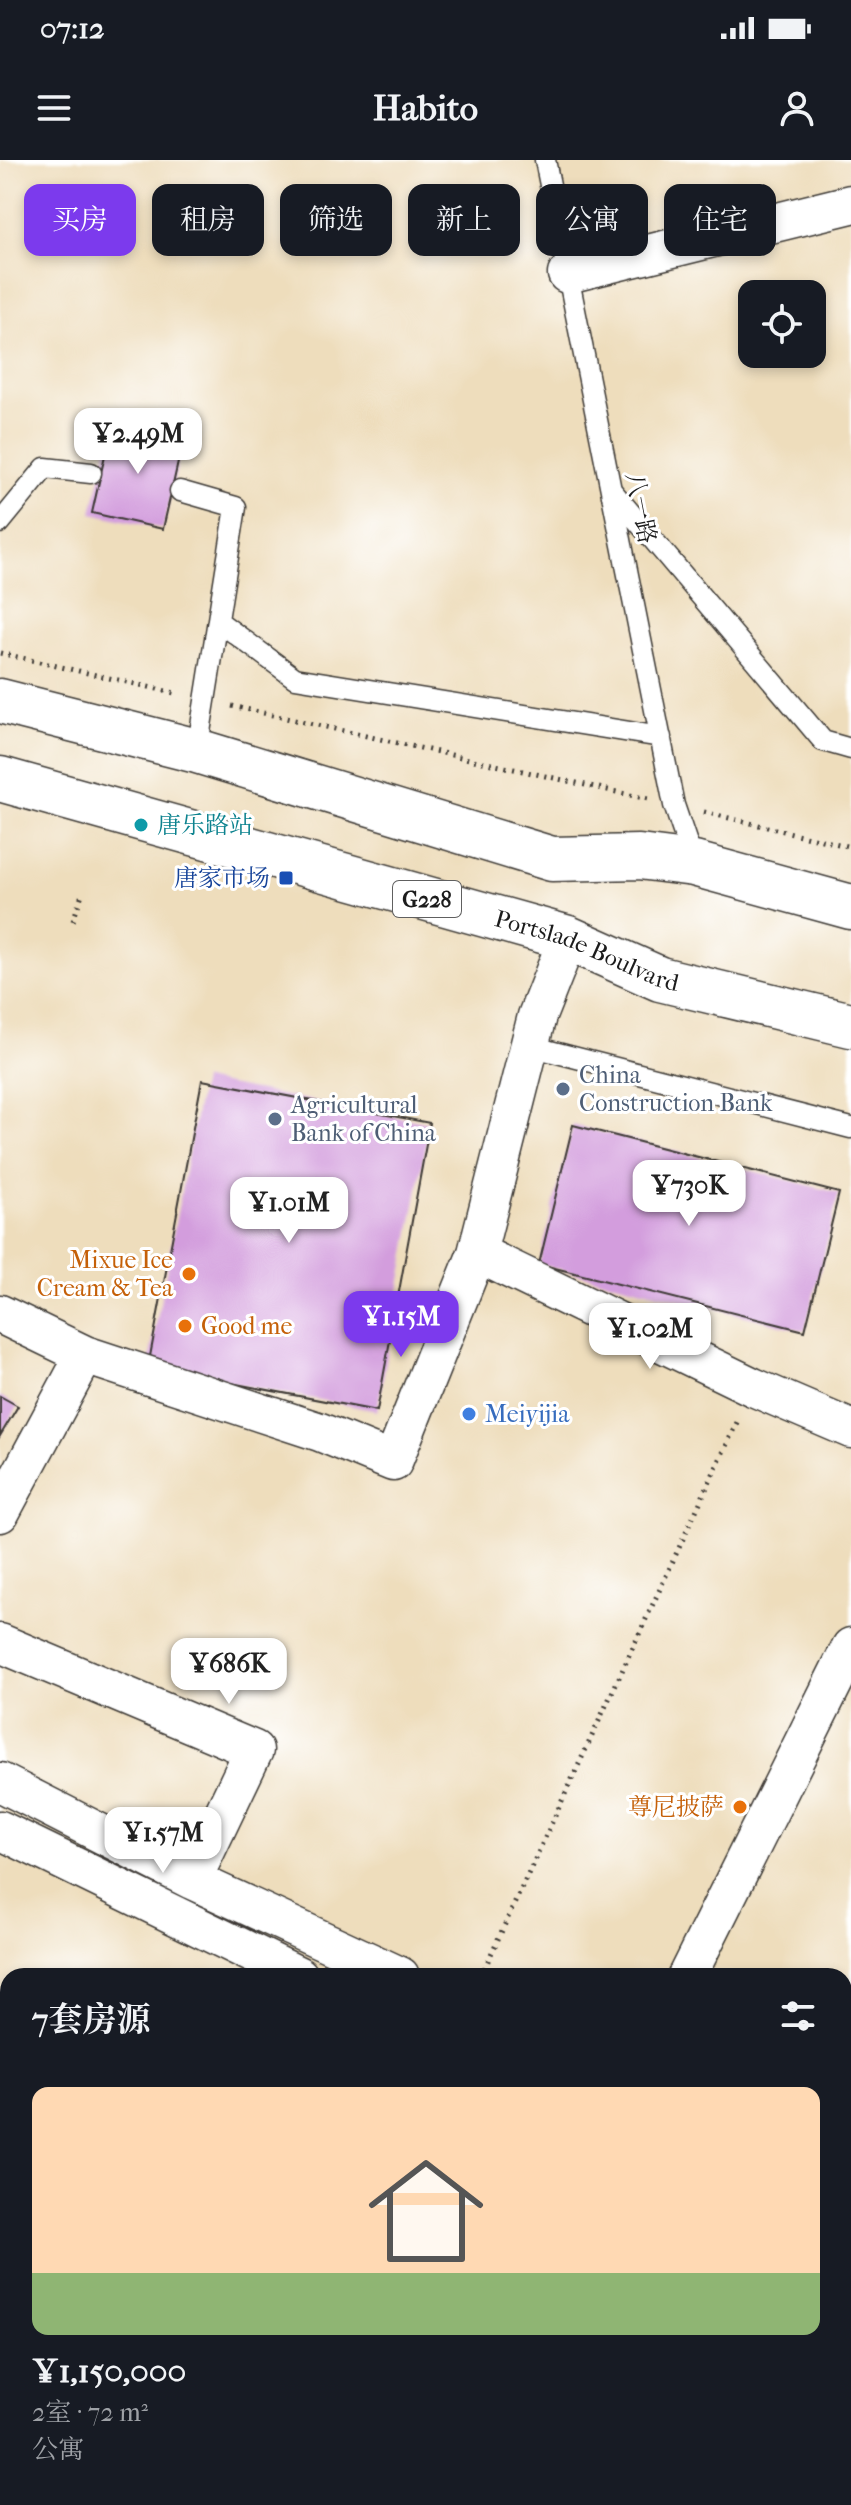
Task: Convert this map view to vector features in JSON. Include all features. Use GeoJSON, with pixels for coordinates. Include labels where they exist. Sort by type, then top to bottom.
{"type":"FeatureCollection","features":[{"type":"Feature","properties":{"kind":"highway"},"geometry":{"type":"LineString","coordinates":[[0,701],[197,751],[552,859],[639,857],[694,864],[851,907]]}},
{"type":"Feature","properties":{"kind":"highway","name":"Portslade Boulvard"},"geometry":{"type":"LineString","coordinates":[[0,779],[568,938],[660,979],[851,1025]]}},
{"type":"Feature","properties":{"kind":"street"},"geometry":{"type":"LineString","coordinates":[[567,274],[851,204]]}},
{"type":"Feature","properties":{"kind":"street"},"geometry":{"type":"LineString","coordinates":[[0,1314],[85,1355],[320,1432],[393,1462],[477,1253],[537,1016],[568,938]]}},
{"type":"Feature","properties":{"kind":"street"},"geometry":{"type":"LineString","coordinates":[[477,1253],[753,1387],[851,1429]]}},
{"type":"Feature","properties":{"kind":"street"},"geometry":{"type":"LineString","coordinates":[[0,1513],[85,1355]]}},
{"type":"Feature","properties":{"kind":"street"},"geometry":{"type":"LineString","coordinates":[[0,1643],[254,1750],[192,1880]]}},
{"type":"Feature","properties":{"kind":"street"},"geometry":{"type":"LineString","coordinates":[[691,1968],[851,1647]]}},
{"type":"Feature","properties":{"kind":"street"},"geometry":{"type":"LineString","coordinates":[[0,1782],[192,1880],[383,1968]]}},
{"type":"Feature","properties":{"kind":"street"},"geometry":{"type":"LineString","coordinates":[[0,1830],[283,1968]]}},
{"type":"Feature","properties":{"kind":"lane","name":"八一路"},"geometry":{"type":"LineString","coordinates":[[545,160],[674,805],[694,864]]}},
{"type":"Feature","properties":{"kind":"lane"},"geometry":{"type":"LineString","coordinates":[[0,523],[45,468],[91,473]]}},
{"type":"Feature","properties":{"kind":"lane"},"geometry":{"type":"LineString","coordinates":[[611,489],[823,741],[851,749]]}},
{"type":"Feature","properties":{"kind":"lane"},"geometry":{"type":"LineString","coordinates":[[180,491],[236,507],[197,751]]}},
{"type":"Feature","properties":{"kind":"lane"},"geometry":{"type":"LineString","coordinates":[[218,621],[295,678],[661,737]]}},
{"type":"Feature","properties":{"kind":"lane"},"geometry":{"type":"LineString","coordinates":[[530,1046],[851,1128]]}},
{"type":"Feature","properties":{"kind":"path"},"geometry":{"type":"LineString","coordinates":[[0,653],[851,847]]}},
{"type":"Feature","properties":{"kind":"path"},"geometry":{"type":"LineString","coordinates":[[73,921],[82,894]]}},
{"type":"Feature","properties":{"kind":"path"},"geometry":{"type":"LineString","coordinates":[[485,1968],[753,1387]]}},
{"type":"Feature","properties":{"kind":"building"},"geometry":{"type":"Polygon","coordinates":[[[112,424],[183,440],[163,529],[92,513],[112,424]]]}},
{"type":"Feature","properties":{"kind":"building"},"geometry":{"type":"Polygon","coordinates":[[[202,1080],[430,1123],[377,1411],[148,1367],[202,1080]]]}},
{"type":"Feature","properties":{"kind":"building"},"geometry":{"type":"Polygon","coordinates":[[[573,1125],[839,1193],[805,1331],[539,1264],[573,1125]]]}},
{"type":"Feature","properties":{"kind":"building"},"geometry":{"type":"Polygon","coordinates":[[[0,1396],[18,1406],[0,1436],[0,1396]]]}},
{"type":"Feature","properties":{"kind":"place","name":"唐乐路站"},"geometry":{"type":"Point","coordinates":[141,825]}},
{"type":"Feature","properties":{"kind":"place","name":"唐家市场"},"geometry":{"type":"Point","coordinates":[286,878]}},
{"type":"Feature","properties":{"kind":"place","name":"China Construction Bank"},"geometry":{"type":"Point","coordinates":[563,1089]}},
{"type":"Feature","properties":{"kind":"place","name":"Agricultural Bank of China"},"geometry":{"type":"Point","coordinates":[275,1119]}},
{"type":"Feature","properties":{"kind":"place","name":"Mixue Ice Cream & Tea"},"geometry":{"type":"Point","coordinates":[189,1274]}},
{"type":"Feature","properties":{"kind":"place","name":"Good me"},"geometry":{"type":"Point","coordinates":[185,1326]}},
{"type":"Feature","properties":{"kind":"place","name":"Meiyijia"},"geometry":{"type":"Point","coordinates":[469,1414]}},
{"type":"Feature","properties":{"kind":"place","name":"尊尼披萨"},"geometry":{"type":"Point","coordinates":[740,1807]}}]}
